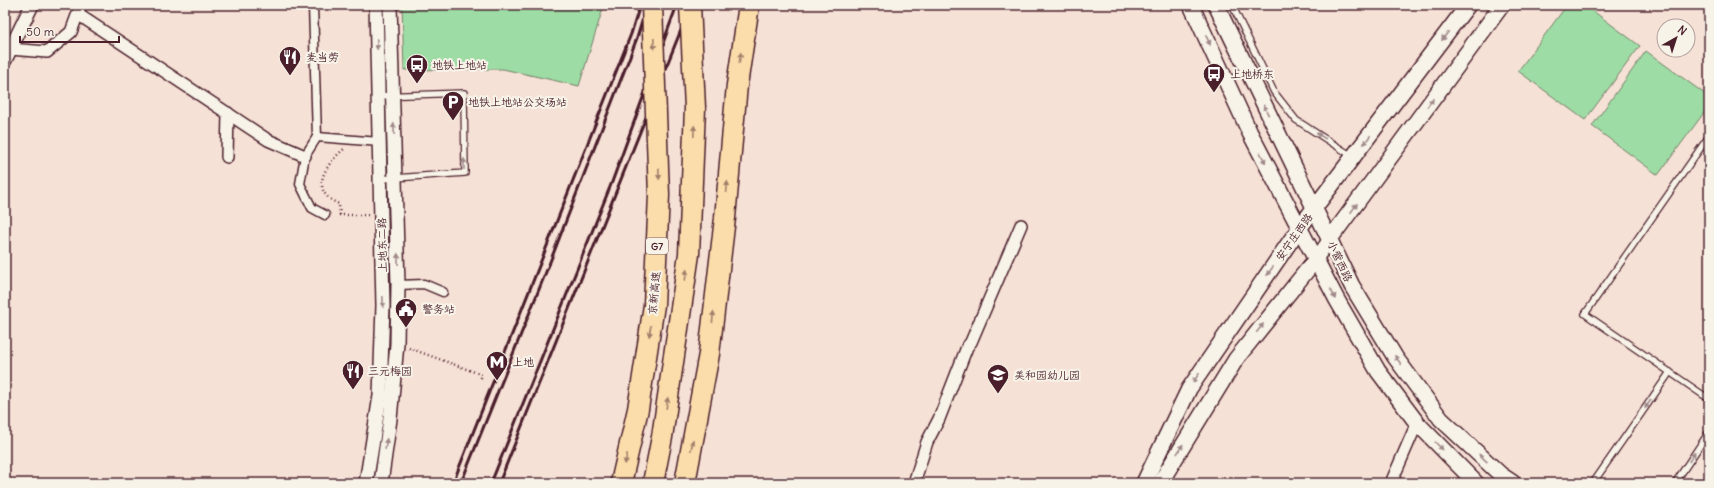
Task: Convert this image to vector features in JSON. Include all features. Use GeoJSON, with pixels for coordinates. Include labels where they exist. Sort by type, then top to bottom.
{"type":"FeatureCollection","features":[{"type":"Feature","properties":{"kind":"highway","name":"京新高速"},"geometry":{"type":"LineString","coordinates":[[621,483],[638,409],[654,305],[660,195],[652,5]]}},
{"type":"Feature","properties":{"kind":"highway"},"geometry":{"type":"LineString","coordinates":[[653,483],[662,437],[688,254],[694,108],[690,5]]}},
{"type":"Feature","properties":{"kind":"highway"},"geometry":{"type":"LineString","coordinates":[[685,483],[710,354],[737,85],[749,5]]}},
{"type":"Feature","properties":{"kind":"main road","name":"小营西路"},"geometry":{"type":"LineString","coordinates":[[1191,5],[1250,133],[1300,227],[1336,300],[1378,371],[1417,423],[1476,483]]}},
{"type":"Feature","properties":{"kind":"main road","name":"小营西路"},"geometry":{"type":"LineString","coordinates":[[1216,5],[1352,286],[1395,356],[1441,419],[1500,475],[1513,483]]}},
{"type":"Feature","properties":{"kind":"main road","name":"安宁庄西路"},"geometry":{"type":"LineString","coordinates":[[1144,483],[1188,389],[1300,227],[1468,5]]}},
{"type":"Feature","properties":{"kind":"main road"},"geometry":{"type":"LineString","coordinates":[[1330,239],[1502,5]]}},
{"type":"Feature","properties":{"kind":"main road"},"geometry":{"type":"LineString","coordinates":[[1160,483],[1236,358],[1316,259]]}},
{"type":"Feature","properties":{"kind":"street"},"geometry":{"type":"LineString","coordinates":[[32,5],[8,54],[47,52],[71,32],[80,10],[268,140],[305,156]]}},
{"type":"Feature","properties":{"kind":"street"},"geometry":{"type":"LineString","coordinates":[[313,5],[317,137],[305,156],[300,184],[312,208],[324,215]]}},
{"type":"Feature","properties":{"kind":"street","name":"上地东二路"},"geometry":{"type":"LineString","coordinates":[[366,483],[380,396],[384,305],[376,5]]}},
{"type":"Feature","properties":{"kind":"street","name":"上地东二路"},"geometry":{"type":"LineString","coordinates":[[381,483],[390,419],[397,344],[398,285],[390,5]]}},
{"type":"Feature","properties":{"kind":"street"},"geometry":{"type":"LineString","coordinates":[[227,157],[228,113]]}},
{"type":"Feature","properties":{"kind":"street"},"geometry":{"type":"LineString","coordinates":[[317,137],[380,142]]}},
{"type":"Feature","properties":{"kind":"street"},"geometry":{"type":"LineString","coordinates":[[914,483],[927,442],[939,419],[967,347],[971,342],[1021,225]]}},
{"type":"Feature","properties":{"kind":"street"},"geometry":{"type":"LineString","coordinates":[[1316,259],[1330,239]]}},
{"type":"Feature","properties":{"kind":"street"},"geometry":{"type":"LineString","coordinates":[[398,285],[424,284],[443,292]]}},
{"type":"Feature","properties":{"kind":"street"},"geometry":{"type":"LineString","coordinates":[[1391,483],[1417,423]]}},
{"type":"Feature","properties":{"kind":"lane"},"geometry":{"type":"LineString","coordinates":[[1232,5],[1274,92],[1296,120],[1354,157]]}},
{"type":"Feature","properties":{"kind":"lane"},"geometry":{"type":"LineString","coordinates":[[379,96],[464,93],[465,173],[381,179]]}},
{"type":"Feature","properties":{"kind":"lane"},"geometry":{"type":"LineString","coordinates":[[1709,136],[1585,314],[1709,399]]}},
{"type":"Feature","properties":{"kind":"lane"},"geometry":{"type":"LineString","coordinates":[[1593,483],[1670,372]]}},
{"type":"Feature","properties":{"kind":"lane"},"geometry":{"type":"LineString","coordinates":[[1675,483],[1709,432]]}},
{"type":"Feature","properties":{"kind":"path"},"geometry":{"type":"LineString","coordinates":[[340,215],[340,204],[329,200],[322,191],[322,179],[328,165],[346,147],[347,140]]}},
{"type":"Feature","properties":{"kind":"path"},"geometry":{"type":"LineString","coordinates":[[324,215],[382,214]]}},
{"type":"Feature","properties":{"kind":"path"},"geometry":{"type":"LineString","coordinates":[[397,344],[480,374],[482,375],[480,380]]}},
{"type":"Feature","properties":{"kind":"green space"},"geometry":{"type":"Polygon","coordinates":[[[402,5],[604,5],[579,86],[503,69],[404,70],[402,5]]]}},
{"type":"Feature","properties":{"kind":"green space"},"geometry":{"type":"Polygon","coordinates":[[[1567,5],[1585,5],[1640,46],[1585,120],[1518,71],[1567,5]]]}},
{"type":"Feature","properties":{"kind":"green space"},"geometry":{"type":"Polygon","coordinates":[[[1646,51],[1709,97],[1709,106],[1658,175],[1592,126],[1646,51]]]}},
{"type":"Feature","properties":{"kind":"railway"},"geometry":{"type":"LineString","coordinates":[[453,483],[631,34],[640,5]]}},
{"type":"Feature","properties":{"kind":"railway"},"geometry":{"type":"LineString","coordinates":[[461,483],[550,262],[637,38],[647,5]]}},
{"type":"Feature","properties":{"kind":"railway"},"geometry":{"type":"LineString","coordinates":[[491,483],[612,182],[677,5]]}},
{"type":"Feature","properties":{"kind":"railway"},"geometry":{"type":"LineString","coordinates":[[499,483],[691,5]]}},
{"type":"Feature","properties":{"kind":"place","name":"麦当劳"},"geometry":{"type":"Point","coordinates":[290,76]}},
{"type":"Feature","properties":{"kind":"place","name":"地铁上地站"},"geometry":{"type":"Point","coordinates":[417,84]}},
{"type":"Feature","properties":{"kind":"place","name":"上地桥东"},"geometry":{"type":"Point","coordinates":[1214,94]}},
{"type":"Feature","properties":{"kind":"place","name":"地铁上地站公交场站"},"geometry":{"type":"Point","coordinates":[453,122]}},
{"type":"Feature","properties":{"kind":"place","name":"警务站"},"geometry":{"type":"Point","coordinates":[406,328]}},
{"type":"Feature","properties":{"kind":"place","name":"上地"},"geometry":{"type":"Point","coordinates":[497,382]}},
{"type":"Feature","properties":{"kind":"place","name":"三元梅园"},"geometry":{"type":"Point","coordinates":[353,390]}},
{"type":"Feature","properties":{"kind":"place","name":"美和园幼儿园"},"geometry":{"type":"Point","coordinates":[998,394]}}]}
